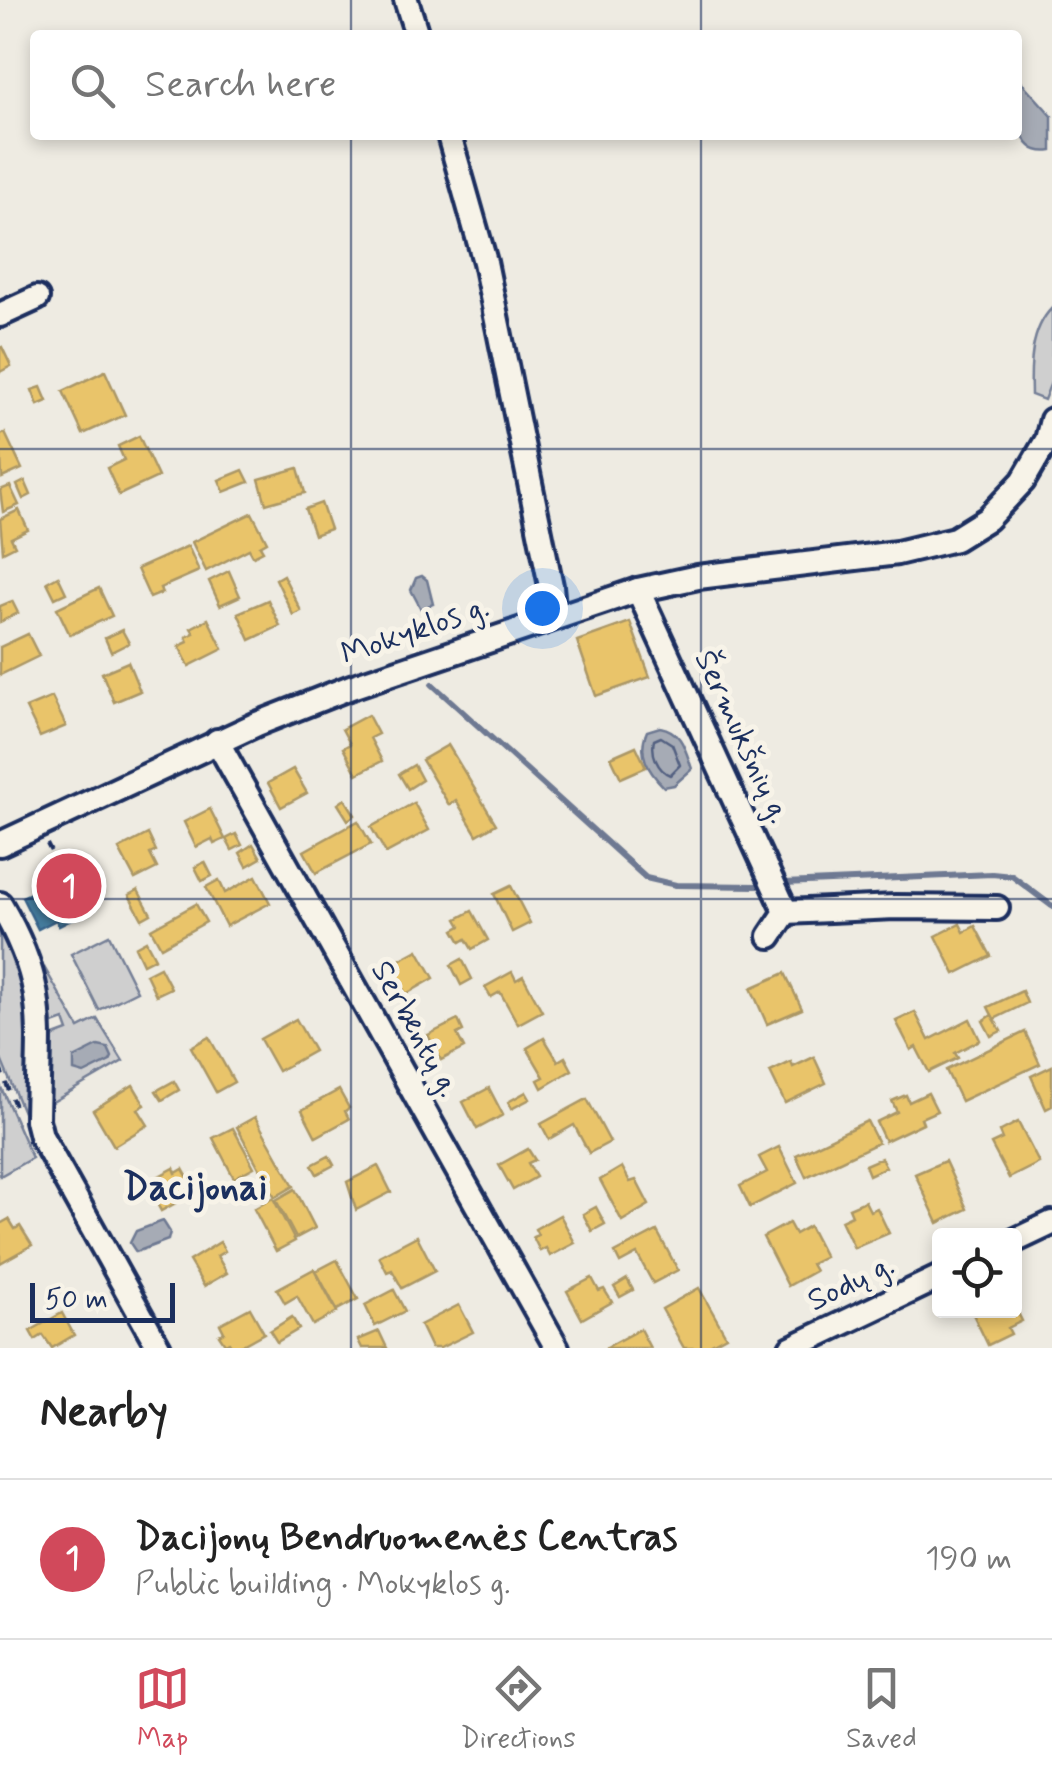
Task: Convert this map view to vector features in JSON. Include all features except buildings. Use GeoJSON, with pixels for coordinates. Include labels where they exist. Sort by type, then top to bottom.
{"type":"FeatureCollection","features":[{"type":"Feature","properties":{"kind":"street"},"geometry":{"type":"LineString","coordinates":[[406,0],[416,30]]}},
{"type":"Feature","properties":{"kind":"street"},"geometry":{"type":"LineString","coordinates":[[450,140],[488,278],[554,617]]}},
{"type":"Feature","properties":{"kind":"street"},"geometry":{"type":"LineString","coordinates":[[0,314],[36,298]]}},
{"type":"Feature","properties":{"kind":"street","name":"Mokyklos g."},"geometry":{"type":"LineString","coordinates":[[0,844],[216,741],[351,687],[638,590],[698,577],[897,553],[955,539],[987,519],[1023,481],[1046,440],[1052,420]]}},
{"type":"Feature","properties":{"kind":"street","name":"Šermukšnių g."},"geometry":{"type":"LineString","coordinates":[[638,590],[786,912]]}},
{"type":"Feature","properties":{"kind":"street","name":"Serbentų g."},"geometry":{"type":"LineString","coordinates":[[216,741],[557,1348]]}},
{"type":"Feature","properties":{"kind":"street"},"geometry":{"type":"LineString","coordinates":[[0,904],[22,945],[35,981],[40,1015],[40,1136],[159,1348]]}},
{"type":"Feature","properties":{"kind":"street"},"geometry":{"type":"LineString","coordinates":[[770,936],[786,912],[996,908]]}},
{"type":"Feature","properties":{"kind":"street"},"geometry":{"type":"LineString","coordinates":[[1022,1237],[1052,1223]]}},
{"type":"Feature","properties":{"kind":"street","name":"Sodų g."},"geometry":{"type":"LineString","coordinates":[[791,1348],[932,1281]]}},
{"type":"Feature","properties":{"kind":"path"},"geometry":{"type":"LineString","coordinates":[[48,847],[65,878]]}},
{"type":"Feature","properties":{"kind":"shaded area"},"geometry":{"type":"Polygon","coordinates":[[[1052,308],[1052,380],[1044,400],[1031,395],[1031,361],[1039,327],[1052,308]]]}},
{"type":"Feature","properties":{"kind":"shaded area"},"geometry":{"type":"Polygon","coordinates":[[[0,928],[23,975],[31,1017],[25,1117],[0,1057],[0,928]]]}},
{"type":"Feature","properties":{"kind":"shaded area"},"geometry":{"type":"Polygon","coordinates":[[[109,935],[137,991],[99,1010],[71,954],[109,935]]]}},
{"type":"Feature","properties":{"kind":"shaded area"},"geometry":{"type":"Polygon","coordinates":[[[44,967],[79,1028],[97,1019],[123,1061],[49,1104],[52,1037],[68,1031],[64,1020],[53,1024],[44,967]]]}},
{"type":"Feature","properties":{"kind":"shaded area"},"geometry":{"type":"Polygon","coordinates":[[[0,1085],[32,1158],[0,1176],[0,1085]]]}},
{"type":"Feature","properties":{"kind":"water"},"geometry":{"type":"Polygon","coordinates":[[[1022,83],[1052,116],[1052,151],[1039,151],[1023,137],[1022,83]]]}},
{"type":"Feature","properties":{"kind":"water"},"geometry":{"type":"Polygon","coordinates":[[[422,576],[427,580],[433,604],[421,609],[411,590],[416,578],[422,576]]]}},
{"type":"Feature","properties":{"kind":"water"},"geometry":{"type":"Polygon","coordinates":[[[660,727],[678,737],[692,769],[674,785],[664,787],[649,768],[643,747],[647,731],[660,727]]]}},
{"type":"Feature","properties":{"kind":"water"},"geometry":{"type":"Polygon","coordinates":[[[98,1046],[108,1048],[110,1061],[84,1074],[74,1071],[74,1058],[98,1046]]]}},
{"type":"Feature","properties":{"kind":"water"},"geometry":{"type":"Polygon","coordinates":[[[163,1221],[170,1232],[168,1240],[136,1252],[130,1243],[136,1231],[163,1221]]]}},
{"type":"Feature","properties":{"kind":"waterway"},"geometry":{"type":"LineString","coordinates":[[432,684],[646,878],[676,885],[757,886]]}},
{"type":"Feature","properties":{"kind":"waterway"},"geometry":{"type":"LineString","coordinates":[[784,883],[992,874],[1012,876],[1052,906]]}},
{"type":"Feature","properties":{"kind":"place","name":"Dacijonų Bendruomenės Centras"},"geometry":{"type":"Point","coordinates":[69,886]}},
{"type":"Feature","properties":{"kind":"district","name":"Dacijonai"},"geometry":{"type":"Point","coordinates":[195,1188]}}]}
